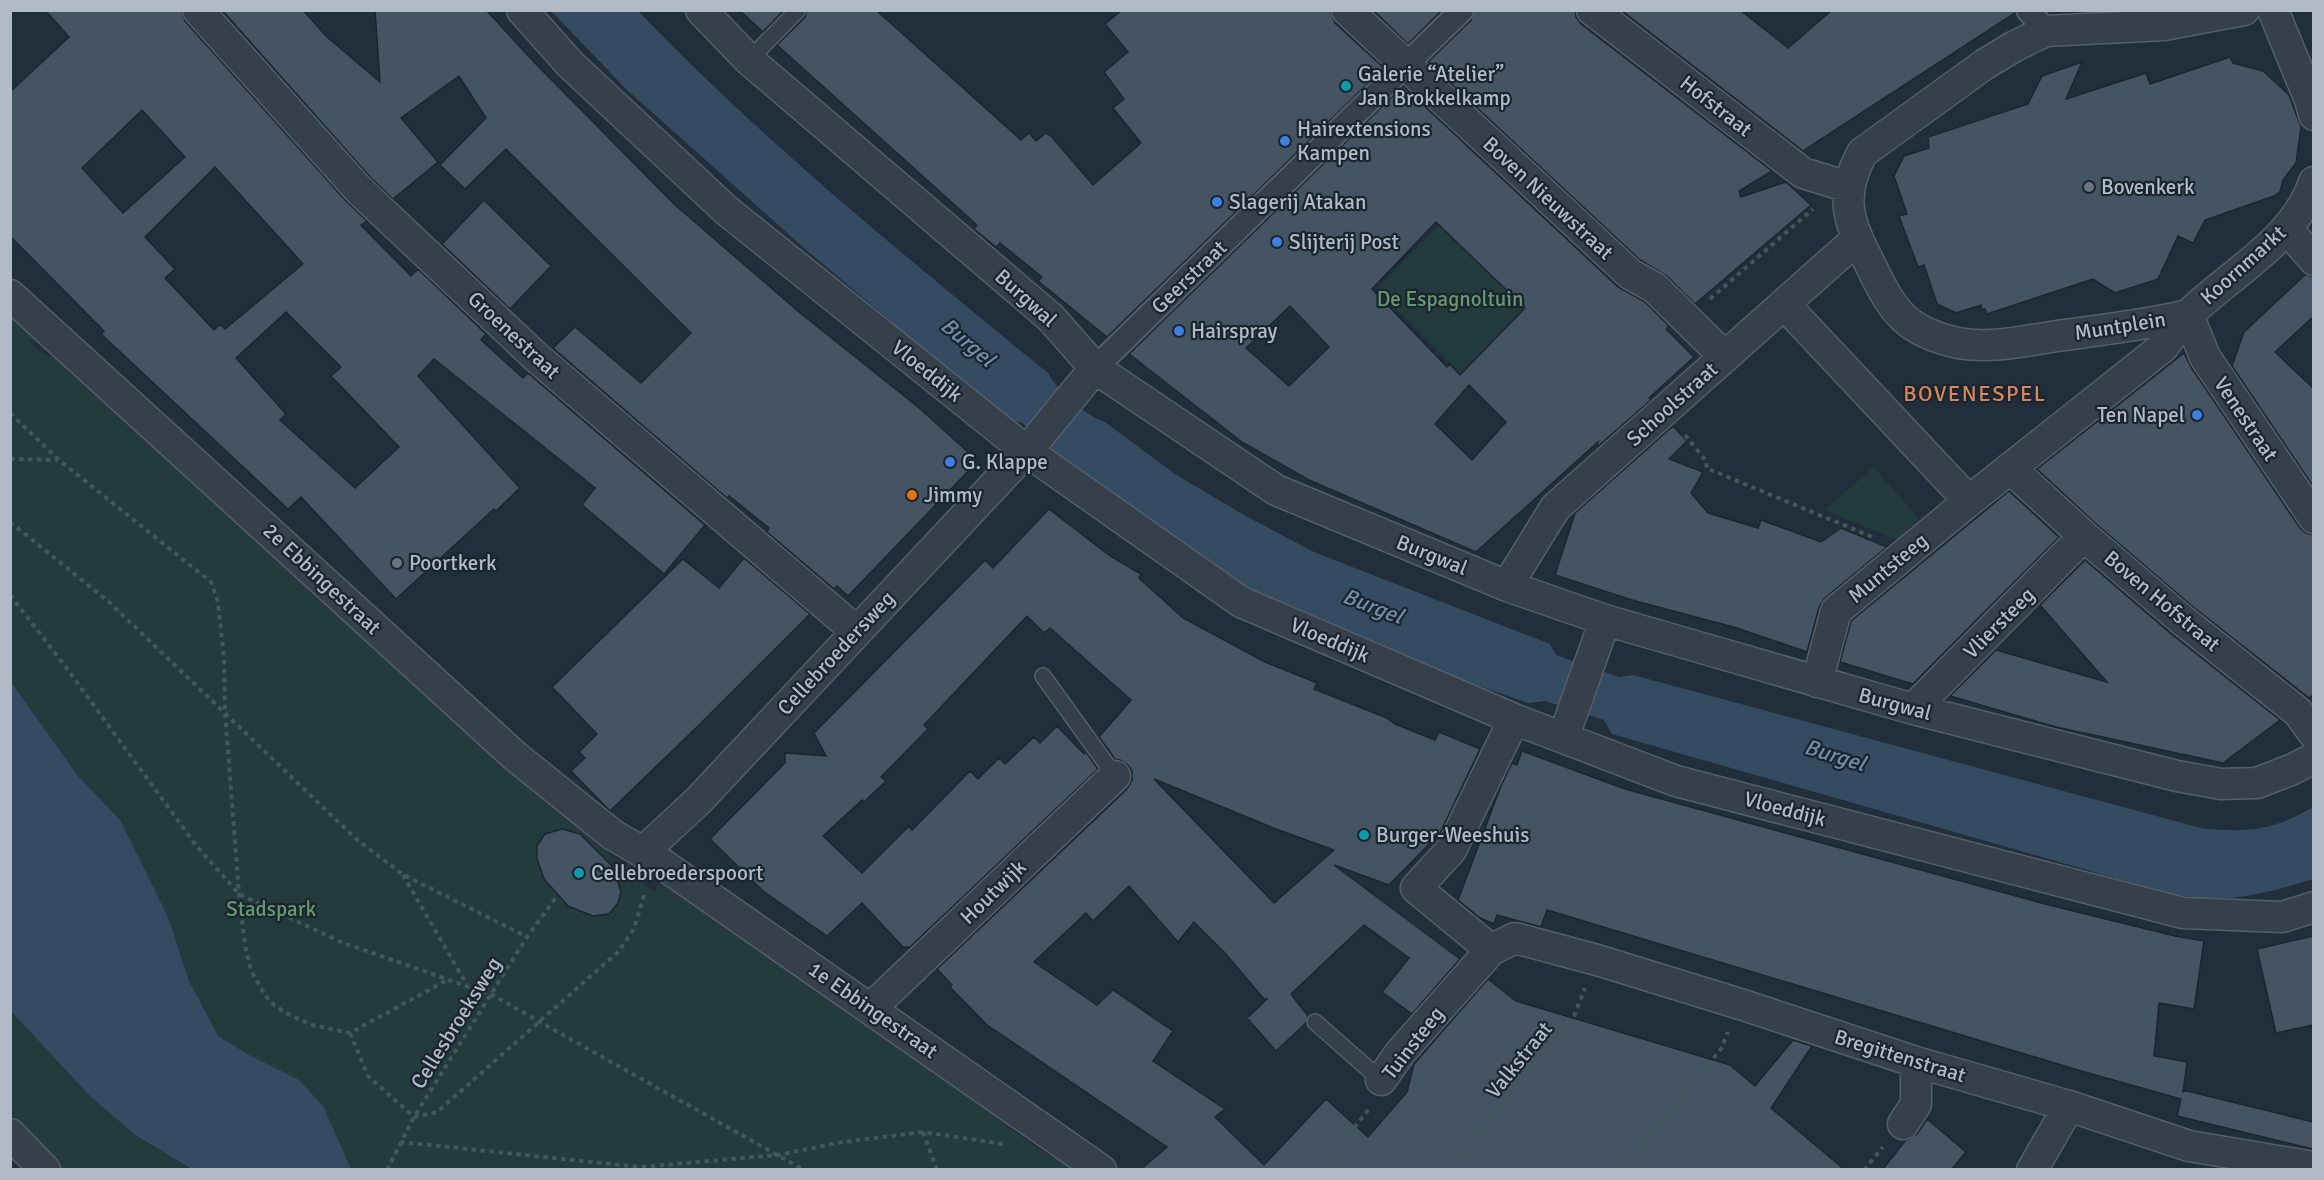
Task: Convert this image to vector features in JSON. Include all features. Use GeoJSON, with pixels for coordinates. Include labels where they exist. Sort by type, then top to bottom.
{"type":"FeatureCollection","features":[{"type":"Feature","properties":{"kind":"street","name":"Groenestraat"},"geometry":{"type":"LineString","coordinates":[[198,10],[359,190],[535,356],[856,631]]}},
{"type":"Feature","properties":{"kind":"street","name":"Vloeddijk"},"geometry":{"type":"LineString","coordinates":[[522,10],[570,64],[726,210],[1028,448],[1241,602],[1514,719],[1567,727],[1676,780],[2183,913],[2282,917],[2313,907]]}},
{"type":"Feature","properties":{"kind":"street","name":"Burgwal"},"geometry":{"type":"LineString","coordinates":[[701,10],[749,60],[1051,318],[1088,377],[1275,490],[1508,586],[1600,633],[1817,682],[1913,709],[2176,776],[2221,784],[2257,783],[2294,769],[2313,758]]}},
{"type":"Feature","properties":{"kind":"street","name":"Boven Nieuwstraat"},"geometry":{"type":"LineString","coordinates":[[1347,10],[1630,274],[1655,288],[1725,357]]}},
{"type":"Feature","properties":{"kind":"street","name":"Geerstraat"},"geometry":{"type":"LineString","coordinates":[[1088,377],[1462,10]]}},
{"type":"Feature","properties":{"kind":"street","name":"Hofstraat"},"geometry":{"type":"LineString","coordinates":[[1592,10],[1803,173],[1848,188]]}},
{"type":"Feature","properties":{"kind":"street"},"geometry":{"type":"LineString","coordinates":[[2037,21],[2164,25],[2244,10]]}},
{"type":"Feature","properties":{"kind":"street"},"geometry":{"type":"LineString","coordinates":[[2273,10],[2310,100],[2313,115]]}},
{"type":"Feature","properties":{"kind":"street","name":"Muntplein"},"geometry":{"type":"LineString","coordinates":[[2037,21],[2015,46],[1985,63],[1862,153],[1853,170],[1848,188],[1849,214],[1857,239],[1897,311],[1912,324],[1931,334],[1957,343],[1995,345],[2142,326],[2188,315]]}},
{"type":"Feature","properties":{"kind":"street","name":"Koornmarkt"},"geometry":{"type":"LineString","coordinates":[[2188,315],[2287,229],[2311,190],[2313,182]]}},
{"type":"Feature","properties":{"kind":"street"},"geometry":{"type":"LineString","coordinates":[[2287,229],[2313,260]]}},
{"type":"Feature","properties":{"kind":"street","name":"Schoolstraat"},"geometry":{"type":"LineString","coordinates":[[1508,586],[1555,508],[1857,239]]}},
{"type":"Feature","properties":{"kind":"street","name":"2e Ebbingestraat"},"geometry":{"type":"LineString","coordinates":[[10,295],[515,756],[613,836],[651,856]]}},
{"type":"Feature","properties":{"kind":"street"},"geometry":{"type":"LineString","coordinates":[[1784,304],[1969,501]]}},
{"type":"Feature","properties":{"kind":"street","name":"Muntplein"},"geometry":{"type":"LineString","coordinates":[[1969,501],[2163,346],[2188,315]]}},
{"type":"Feature","properties":{"kind":"street","name":"Venestraat"},"geometry":{"type":"LineString","coordinates":[[2188,315],[2205,357],[2313,518]]}},
{"type":"Feature","properties":{"kind":"street","name":"Cellebroedersweg"},"geometry":{"type":"LineString","coordinates":[[651,856],[698,801],[1028,448],[1088,377]]}},
{"type":"Feature","properties":{"kind":"street","name":"Boven Hofstraat"},"geometry":{"type":"LineString","coordinates":[[2010,468],[2084,536],[2181,619],[2298,712],[2313,734]]}},
{"type":"Feature","properties":{"kind":"street","name":"Muntsteeg"},"geometry":{"type":"LineString","coordinates":[[1817,682],[1836,611],[1969,501]]}},
{"type":"Feature","properties":{"kind":"street","name":"Vliersteeg"},"geometry":{"type":"LineString","coordinates":[[1913,709],[2084,536]]}},
{"type":"Feature","properties":{"kind":"street"},"geometry":{"type":"LineString","coordinates":[[1567,727],[1600,633]]}},
{"type":"Feature","properties":{"kind":"street"},"geometry":{"type":"LineString","coordinates":[[1491,950],[1416,888],[1451,849],[1514,719]]}},
{"type":"Feature","properties":{"kind":"street","name":"Houtwijk"},"geometry":{"type":"LineString","coordinates":[[871,1008],[1115,776]]}},
{"type":"Feature","properties":{"kind":"street","name":"1e Ebbingestraat"},"geometry":{"type":"LineString","coordinates":[[651,856],[1101,1170]]}},
{"type":"Feature","properties":{"kind":"street","name":"Bregittenstraat"},"geometry":{"type":"LineString","coordinates":[[1491,950],[1515,938],[1597,960],[1740,1004],[1916,1062],[2069,1106],[2189,1146],[2313,1167]]}},
{"type":"Feature","properties":{"kind":"street","name":"Tuinsteeg"},"geometry":{"type":"LineString","coordinates":[[1381,1080],[1400,1053],[1491,950]]}},
{"type":"Feature","properties":{"kind":"street"},"geometry":{"type":"LineString","coordinates":[[1904,1124],[1916,1104],[1916,1062]]}},
{"type":"Feature","properties":{"kind":"street"},"geometry":{"type":"LineString","coordinates":[[2032,1170],[2069,1106]]}},
{"type":"Feature","properties":{"kind":"street"},"geometry":{"type":"LineString","coordinates":[[10,1134],[45,1170]]}},
{"type":"Feature","properties":{"kind":"lane"},"geometry":{"type":"LineString","coordinates":[[749,60],[798,10]]}},
{"type":"Feature","properties":{"kind":"lane"},"geometry":{"type":"LineString","coordinates":[[1043,676],[1115,776]]}},
{"type":"Feature","properties":{"kind":"lane"},"geometry":{"type":"LineString","coordinates":[[1315,1022],[1381,1080]]}},
{"type":"Feature","properties":{"kind":"path"},"geometry":{"type":"LineString","coordinates":[[1687,319],[1818,205],[1848,188]]}},
{"type":"Feature","properties":{"kind":"path"},"geometry":{"type":"LineString","coordinates":[[1666,411],[1707,462],[1706,468],[1909,552]]}},
{"type":"Feature","properties":{"kind":"path"},"geometry":{"type":"LineString","coordinates":[[10,413],[59,460],[211,582],[218,602],[224,658],[225,712],[245,945],[251,971],[265,995],[286,1013],[312,1025],[350,1033],[450,979]]}},
{"type":"Feature","properties":{"kind":"path"},"geometry":{"type":"LineString","coordinates":[[10,459],[59,460]]}},
{"type":"Feature","properties":{"kind":"path"},"geometry":{"type":"LineString","coordinates":[[10,522],[109,602],[354,838],[402,874],[527,937]]}},
{"type":"Feature","properties":{"kind":"path"},"geometry":{"type":"LineString","coordinates":[[10,596],[62,662],[195,844],[239,894],[341,942],[492,995],[804,1170]]}},
{"type":"Feature","properties":{"kind":"path"},"geometry":{"type":"LineString","coordinates":[[350,1033],[368,1076],[414,1118],[437,1112],[618,952],[634,929],[647,887],[651,856]]}},
{"type":"Feature","properties":{"kind":"path"},"geometry":{"type":"LineString","coordinates":[[402,874],[468,986]]}},
{"type":"Feature","properties":{"kind":"path","name":"Cellesbroeksweg"},"geometry":{"type":"LineString","coordinates":[[387,1170],[414,1118],[527,937],[557,896]]}},
{"type":"Feature","properties":{"kind":"path","name":"Valkstraat"},"geometry":{"type":"LineString","coordinates":[[1449,1170],[1574,1016],[1597,960]]}},
{"type":"Feature","properties":{"kind":"path"},"geometry":{"type":"LineString","coordinates":[[1623,1170],[1721,1049],[1740,1004]]}},
{"type":"Feature","properties":{"kind":"path","name":"Tuinsteeg"},"geometry":{"type":"LineString","coordinates":[[1320,1170],[1379,1097],[1381,1080]]}},
{"type":"Feature","properties":{"kind":"path"},"geometry":{"type":"LineString","coordinates":[[923,1132],[937,1170]]}},
{"type":"Feature","properties":{"kind":"path"},"geometry":{"type":"LineString","coordinates":[[400,1143],[640,1167],[778,1155],[843,1142],[923,1132],[1011,1145]]}},
{"type":"Feature","properties":{"kind":"green space","name":"De Espagnoltuin"},"geometry":{"type":"Polygon","coordinates":[[[1439,225],[1525,309],[1460,373],[1376,289],[1439,225]]]}},
{"type":"Feature","properties":{"kind":"green space","name":"Stadspark"},"geometry":{"type":"Polygon","coordinates":[[[10,316],[41,344],[27,340],[43,354],[50,357],[53,354],[192,473],[572,821],[625,867],[629,863],[645,873],[642,882],[654,892],[659,882],[822,981],[1043,1127],[1006,1126],[1050,1156],[1056,1146],[1090,1169],[58,1169],[11,1121],[10,316]]]}},
{"type":"Feature","properties":{"kind":"green space"},"geometry":{"type":"Polygon","coordinates":[[[1874,467],[1919,519],[1897,540],[1824,510],[1874,467]]]}},
{"type":"Feature","properties":{"kind":"water","name":"Burgel"},"geometry":{"type":"Polygon","coordinates":[[[551,11],[638,11],[735,107],[786,153],[1048,373],[1058,387],[1081,409],[1105,422],[1175,474],[1244,515],[1314,552],[1550,644],[1556,655],[1619,677],[1633,675],[2201,828],[2246,830],[2272,826],[2313,807],[2313,879],[2269,892],[2238,897],[2191,897],[2162,891],[1612,734],[1604,720],[1545,701],[1528,703],[1419,665],[1277,604],[1206,565],[1067,468],[1063,458],[1021,422],[1009,421],[804,248],[626,89],[551,11]]]}},
{"type":"Feature","properties":{"kind":"water"},"geometry":{"type":"Polygon","coordinates":[[[11,682],[78,776],[120,820],[168,917],[189,981],[218,1036],[247,1054],[299,1080],[323,1106],[351,1169],[192,1169],[137,1136],[91,1097],[11,1011],[11,682]]]}},
{"type":"Feature","properties":{"kind":"building"},"geometry":{"type":"Polygon","coordinates":[[[45,10],[181,10],[185,21],[346,201],[367,221],[361,225],[411,276],[418,269],[486,334],[481,340],[523,378],[528,373],[705,525],[664,574],[582,505],[595,488],[434,359],[418,376],[520,488],[396,599],[301,497],[288,509],[101,334],[104,331],[10,236],[10,92],[69,37],[45,10]],[[142,110],[82,168],[123,213],[185,157],[142,110]],[[215,167],[145,237],[175,269],[165,278],[214,330],[220,324],[225,329],[303,264],[215,167]],[[286,312],[236,358],[286,414],[280,420],[355,488],[399,447],[331,376],[341,367],[286,312]]]}},
{"type":"Feature","properties":{"kind":"building"},"geometry":{"type":"Polygon","coordinates":[[[222,10],[303,10],[326,36],[380,82],[375,10],[486,10],[674,204],[799,312],[918,407],[978,461],[848,596],[837,586],[834,589],[767,532],[769,528],[729,496],[727,498],[553,348],[575,327],[641,383],[691,333],[506,149],[465,189],[440,165],[486,118],[459,76],[401,118],[438,162],[393,199],[371,178],[222,10]]]}},
{"type":"Feature","properties":{"kind":"building"},"geometry":{"type":"Polygon","coordinates":[[[739,10],[784,10],[763,32],[739,10]]]}},
{"type":"Feature","properties":{"kind":"building"},"geometry":{"type":"Polygon","coordinates":[[[807,10],[876,10],[1021,140],[1029,133],[1036,141],[1046,133],[1051,136],[1093,185],[1141,143],[1113,108],[1124,99],[1104,72],[1128,52],[1105,24],[1122,10],[1330,10],[1335,23],[1384,68],[1107,337],[1038,281],[1042,277],[1000,243],[996,247],[974,229],[977,225],[777,45],[805,17],[807,10]]]}},
{"type":"Feature","properties":{"kind":"building"},"geometry":{"type":"Polygon","coordinates":[[[1373,10],[1442,10],[1408,44],[1373,10]]]}},
{"type":"Feature","properties":{"kind":"building"},"geometry":{"type":"Polygon","coordinates":[[[1475,10],[1575,10],[1576,17],[1581,24],[1772,171],[1739,191],[1741,197],[1786,182],[1811,205],[1695,304],[1667,276],[1640,260],[1428,62],[1471,20],[1475,10]]]}},
{"type":"Feature","properties":{"kind":"building"},"geometry":{"type":"Polygon","coordinates":[[[1621,10],[1740,10],[1788,48],[1832,10],[2015,10],[2015,13],[1803,151],[1621,10]]]}},
{"type":"Feature","properties":{"kind":"building","name":"Bovenkerk"},"geometry":{"type":"Polygon","coordinates":[[[2230,57],[2233,63],[2263,71],[2289,95],[2301,127],[2296,163],[2283,180],[2280,192],[2205,220],[2193,243],[2178,236],[2158,279],[2115,293],[2093,279],[1987,314],[1985,309],[1982,310],[1981,305],[1956,313],[1937,304],[1924,265],[1918,267],[1899,216],[1907,214],[1894,176],[1904,156],[1929,148],[1928,137],[2028,104],[2042,76],[2082,62],[2066,99],[2146,73],[2150,84],[2230,57]]]}},
{"type":"Feature","properties":{"kind":"building"},"geometry":{"type":"Polygon","coordinates":[[[1403,86],[1618,287],[1645,302],[1669,326],[1666,329],[1694,357],[1649,398],[1651,400],[1596,448],[1598,442],[1476,552],[1309,480],[1242,442],[1129,354],[1403,86]],[[1436,222],[1372,289],[1447,367],[1450,364],[1460,375],[1525,308],[1436,222]],[[1290,306],[1246,348],[1289,386],[1329,347],[1290,306]],[[1469,385],[1435,424],[1472,460],[1506,422],[1469,385]]]}},
{"type":"Feature","properties":{"kind":"building"},"geometry":{"type":"Polygon","coordinates":[[[484,200],[551,266],[510,309],[442,244],[484,200]]]}},
{"type":"Feature","properties":{"kind":"building"},"geometry":{"type":"Polygon","coordinates":[[[2306,274],[2313,277],[2313,317],[2275,352],[2313,388],[2313,486],[2232,366],[2244,332],[2306,274]]]}},
{"type":"Feature","properties":{"kind":"building"},"geometry":{"type":"Polygon","coordinates":[[[2184,353],[2191,367],[2300,528],[2313,535],[2313,695],[2309,698],[2192,606],[2095,523],[2037,469],[2184,353]]]}},
{"type":"Feature","properties":{"kind":"building"},"geometry":{"type":"Polygon","coordinates":[[[1673,426],[1687,441],[1669,459],[1703,472],[1691,493],[1708,513],[1758,528],[1761,520],[1821,542],[1841,528],[1887,547],[1825,598],[1819,607],[1807,652],[1737,628],[1632,600],[1555,575],[1575,513],[1673,426]]]}},
{"type":"Feature","properties":{"kind":"building"},"geometry":{"type":"Polygon","coordinates":[[[2009,491],[2059,537],[1913,684],[1840,662],[1851,621],[2009,491]]]}},
{"type":"Feature","properties":{"kind":"building"},"geometry":{"type":"Polygon","coordinates":[[[1049,509],[1110,556],[1141,574],[1139,578],[1183,618],[1265,662],[1317,683],[1314,689],[1435,740],[1439,732],[1480,749],[1440,833],[1389,885],[1334,865],[1460,959],[1412,1014],[1382,992],[1409,958],[1364,925],[1291,994],[1308,1016],[1306,1023],[1276,1051],[1247,1018],[1267,999],[1264,999],[1225,953],[1194,922],[1178,942],[1129,886],[1093,921],[1086,913],[1034,962],[1097,1005],[1113,990],[1173,1031],[1153,1061],[1225,1109],[1215,1117],[1264,1165],[1326,1099],[1368,1137],[1407,1092],[1414,1064],[1488,979],[1516,1001],[1730,1065],[1755,1086],[1793,1040],[1812,1046],[1771,1108],[1845,1170],[1140,1170],[1167,1147],[987,1025],[950,987],[952,985],[937,969],[1127,789],[1132,780],[1132,771],[1128,765],[1115,759],[1099,737],[1131,700],[1050,628],[1044,633],[1027,616],[924,725],[928,729],[881,777],[886,781],[823,836],[862,873],[909,826],[912,830],[970,771],[978,779],[999,758],[1005,764],[1034,737],[1040,743],[1057,726],[1084,754],[1086,752],[1098,769],[910,947],[903,947],[862,903],[827,936],[763,891],[710,839],[785,763],[785,753],[826,756],[814,733],[985,560],[993,568],[1049,509]],[[1154,779],[1274,903],[1334,850],[1154,779]]]}},
{"type":"Feature","properties":{"kind":"building"},"geometry":{"type":"Polygon","coordinates":[[[744,558],[810,614],[610,811],[571,771],[585,758],[579,752],[597,734],[552,687],[683,559],[719,588],[744,558]]]}},
{"type":"Feature","properties":{"kind":"building"},"geometry":{"type":"Polygon","coordinates":[[[2085,560],[2170,633],[2280,720],[2223,763],[2056,727],[1950,696],[1996,650],[2107,682],[2040,605],[2085,560]]]}},
{"type":"Feature","properties":{"kind":"building"},"geometry":{"type":"Polygon","coordinates":[[[1522,751],[1625,789],[2049,905],[2204,941],[2194,1009],[2159,1003],[2154,1056],[2187,1062],[2183,1090],[2313,1122],[2313,1149],[2177,1116],[2181,1099],[1547,910],[1541,927],[1497,915],[1494,924],[1480,918],[1458,900],[1501,786],[1512,763],[1517,765],[1522,751]]]}},
{"type":"Feature","properties":{"kind":"building","name":"Cellebroederspoort"},"geometry":{"type":"Polygon","coordinates":[[[562,829],[580,834],[613,867],[621,892],[618,903],[609,914],[593,916],[568,906],[544,879],[537,859],[537,846],[545,834],[562,829]]]}},
{"type":"Feature","properties":{"kind":"building"},"geometry":{"type":"Polygon","coordinates":[[[2313,936],[2313,1025],[2276,1033],[2257,949],[2313,936]]]}},
{"type":"Feature","properties":{"kind":"building"},"geometry":{"type":"Polygon","coordinates":[[[1927,1119],[1966,1152],[1951,1170],[1882,1170],[1906,1140],[1917,1134],[1927,1119]]]}},
{"type":"Feature","properties":{"kind":"place","name":"Galerie “Atelier” Jan Brokkelkamp"},"geometry":{"type":"Point","coordinates":[1346,86]}},
{"type":"Feature","properties":{"kind":"place","name":"Hairextensions Kampen"},"geometry":{"type":"Point","coordinates":[1285,141]}},
{"type":"Feature","properties":{"kind":"place","name":"Bovenkerk"},"geometry":{"type":"Point","coordinates":[2089,187]}},
{"type":"Feature","properties":{"kind":"place","name":"Slagerij Atakan"},"geometry":{"type":"Point","coordinates":[1217,202]}},
{"type":"Feature","properties":{"kind":"place","name":"Slijterij Post"},"geometry":{"type":"Point","coordinates":[1277,242]}},
{"type":"Feature","properties":{"kind":"place","name":"Hairspray"},"geometry":{"type":"Point","coordinates":[1179,331]}},
{"type":"Feature","properties":{"kind":"place","name":"Ten Napel"},"geometry":{"type":"Point","coordinates":[2197,415]}},
{"type":"Feature","properties":{"kind":"place","name":"G. Klappe"},"geometry":{"type":"Point","coordinates":[950,462]}},
{"type":"Feature","properties":{"kind":"place","name":"Jimmy"},"geometry":{"type":"Point","coordinates":[912,495]}},
{"type":"Feature","properties":{"kind":"place","name":"Poortkerk"},"geometry":{"type":"Point","coordinates":[397,563]}},
{"type":"Feature","properties":{"kind":"place","name":"Burger-Weeshuis"},"geometry":{"type":"Point","coordinates":[1364,835]}},
{"type":"Feature","properties":{"kind":"place","name":"Cellebroederspoort"},"geometry":{"type":"Point","coordinates":[579,873]}},
{"type":"Feature","properties":{"kind":"district","name":"BOVENESPEL"},"geometry":{"type":"Point","coordinates":[1975,393]}}]}
